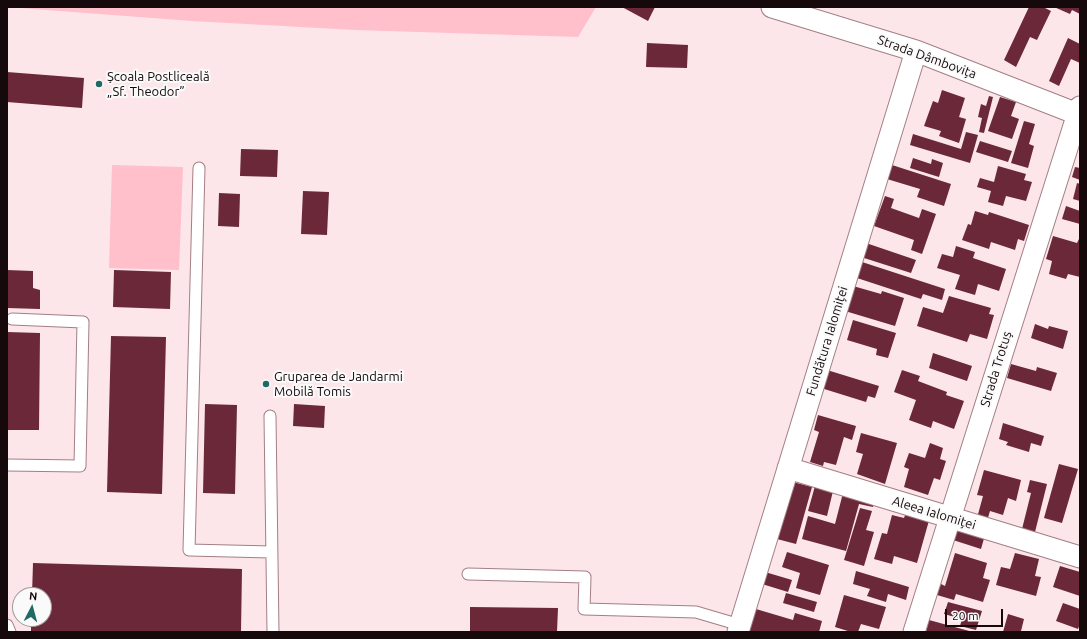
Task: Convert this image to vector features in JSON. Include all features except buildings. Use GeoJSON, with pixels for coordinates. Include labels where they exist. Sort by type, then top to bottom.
{"type":"FeatureCollection","features":[{"type":"Feature","properties":{"kind":"street","name":"Strada Dâmbovița"},"geometry":{"type":"LineString","coordinates":[[772,7],[916,51],[1079,112]]}},
{"type":"Feature","properties":{"kind":"street","name":"Fundătura Ialomiței"},"geometry":{"type":"LineString","coordinates":[[739,628],[916,51]]}},
{"type":"Feature","properties":{"kind":"street","name":"Strada Trotuș"},"geometry":{"type":"LineString","coordinates":[[914,632],[1079,112]]}},
{"type":"Feature","properties":{"kind":"street","name":"Aleea Ialomiței"},"geometry":{"type":"LineString","coordinates":[[788,468],[1080,557]]}},
{"type":"Feature","properties":{"kind":"lane"},"geometry":{"type":"LineString","coordinates":[[199,168],[189,550],[272,552]]}},
{"type":"Feature","properties":{"kind":"lane"},"geometry":{"type":"LineString","coordinates":[[7,464],[80,466],[83,322],[12,319]]}},
{"type":"Feature","properties":{"kind":"lane"},"geometry":{"type":"LineString","coordinates":[[270,416],[273,632]]}},
{"type":"Feature","properties":{"kind":"lane"},"geometry":{"type":"LineString","coordinates":[[468,574],[585,577],[584,609],[696,612],[739,628]]}},
{"type":"Feature","properties":{"kind":"lane"},"geometry":{"type":"LineString","coordinates":[[7,624],[10,632]]}},
{"type":"Feature","properties":{"kind":"shaded area"},"geometry":{"type":"Polygon","coordinates":[[[7,7],[596,7],[578,37],[355,30],[192,21],[7,7]]]}},
{"type":"Feature","properties":{"kind":"shaded area"},"geometry":{"type":"Polygon","coordinates":[[[112,165],[183,167],[179,270],[109,268],[112,165]]]}},
{"type":"Feature","properties":{"kind":"place","name":"Școala Postliceală „Sf. Theodor”"},"geometry":{"type":"Point","coordinates":[99,84]}},
{"type":"Feature","properties":{"kind":"place","name":"Gruparea de Jandarmi Mobilă Tomis"},"geometry":{"type":"Point","coordinates":[266,384]}}]}
